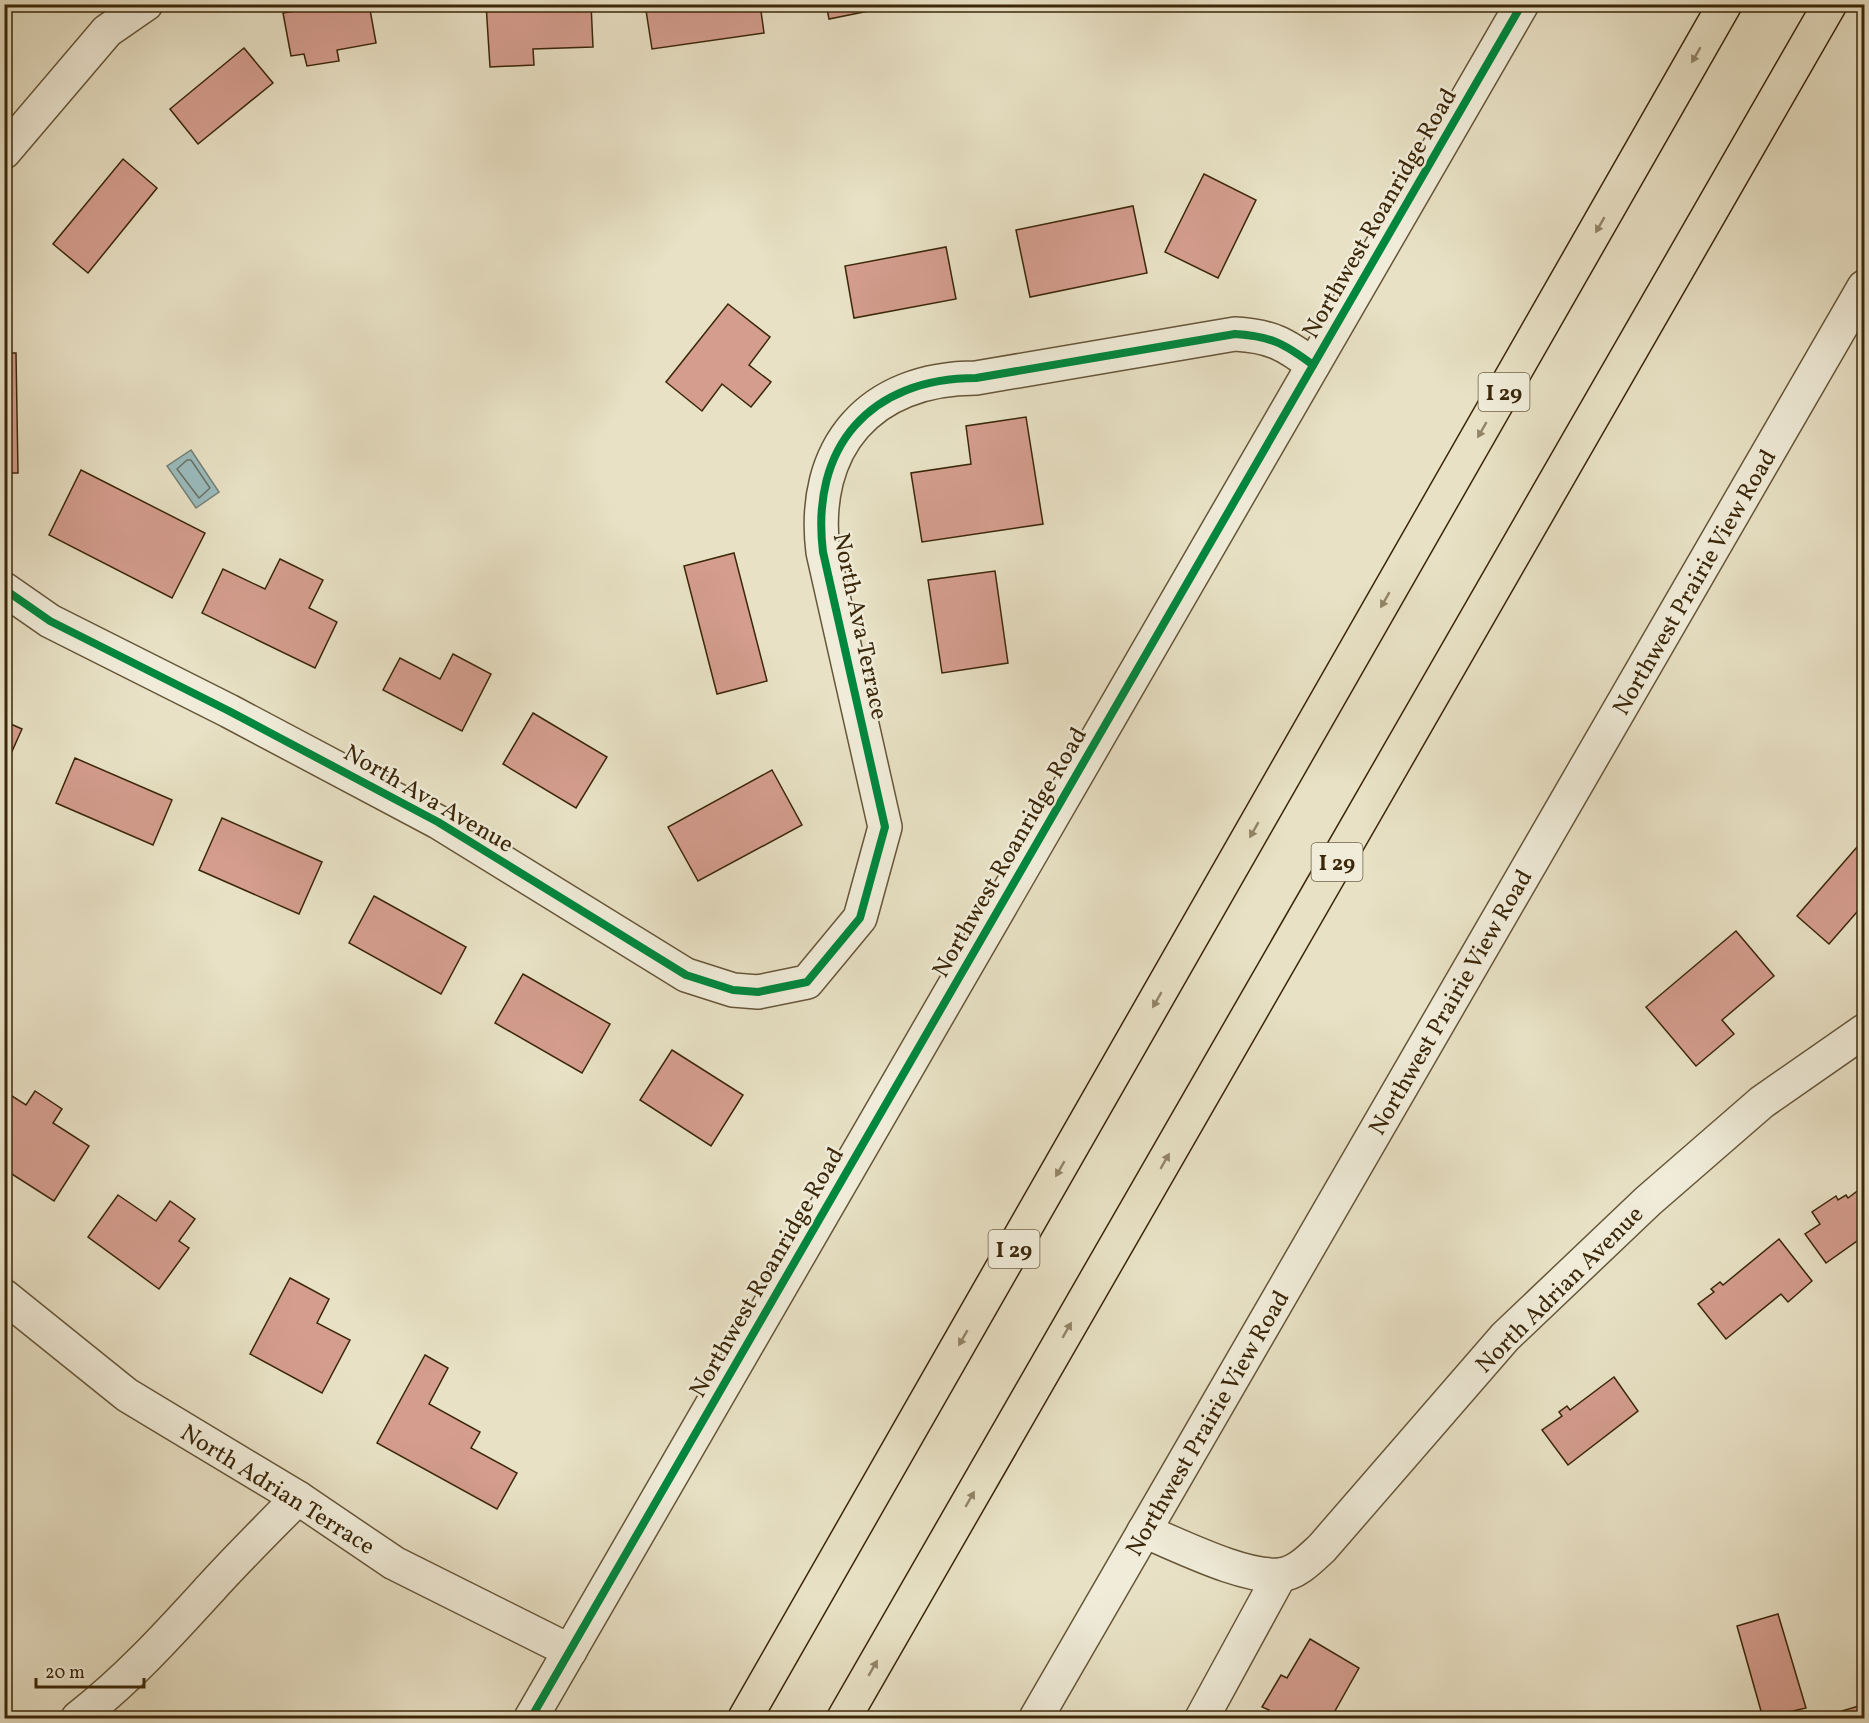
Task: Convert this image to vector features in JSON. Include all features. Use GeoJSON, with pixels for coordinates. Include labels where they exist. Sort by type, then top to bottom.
{"type":"FeatureCollection","features":[{"type":"Feature","properties":{"kind":"highway","name":"I 29"},"geometry":{"type":"LineString","coordinates":[[745,1719],[1725,4]]}},
{"type":"Feature","properties":{"kind":"highway","name":"I 29"},"geometry":{"type":"LineString","coordinates":[[844,1719],[1830,4]]}},
{"type":"Feature","properties":{"kind":"street"},"geometry":{"type":"LineString","coordinates":[[4,152],[107,31],[146,4]]}},
{"type":"Feature","properties":{"kind":"street","name":"Northwest Roanridge Road"},"geometry":{"type":"LineString","coordinates":[[531,1719],[1522,4]]}},
{"type":"Feature","properties":{"kind":"street","name":"Northwest Prairie View Road"},"geometry":{"type":"LineString","coordinates":[[1036,1719],[1864,287]]}},
{"type":"Feature","properties":{"kind":"street","name":"North Ava Terrace"},"geometry":{"type":"LineString","coordinates":[[831,953],[860,918],[885,826],[823,552],[819,525],[821,498],[827,472],[850,431],[874,407],[897,393],[922,383],[949,378],[976,378],[1235,334],[1260,335],[1284,343],[1313,365]]}},
{"type":"Feature","properties":{"kind":"street","name":"North Ava Avenue"},"geometry":{"type":"LineString","coordinates":[[4,589],[50,621],[229,711],[438,822],[686,975],[733,990],[758,992],[782,989],[807,982],[831,953]]}},
{"type":"Feature","properties":{"kind":"street","name":"North Adrian Avenue"},"geometry":{"type":"LineString","coordinates":[[1280,1575],[1303,1566],[1322,1548],[1505,1337],[1648,1201],[1762,1102],[1864,1031]]}},
{"type":"Feature","properties":{"kind":"street","name":"North Adrian Terrace"},"geometry":{"type":"LineString","coordinates":[[4,1296],[127,1395],[298,1498],[394,1563],[570,1651]]}},
{"type":"Feature","properties":{"kind":"street"},"geometry":{"type":"LineString","coordinates":[[78,1719],[109,1695],[168,1638],[208,1591],[298,1498]]}},
{"type":"Feature","properties":{"kind":"street"},"geometry":{"type":"LineString","coordinates":[[1144,1531],[1235,1568],[1280,1575],[1202,1719]]}},
{"type":"Feature","properties":{"kind":"water"},"geometry":{"type":"Polygon","coordinates":[[[191,450],[219,492],[196,508],[167,466],[191,450]]]}},
{"type":"Feature","properties":{"kind":"building"},"geometry":{"type":"Polygon","coordinates":[[[334,4],[369,4],[376,43],[337,50],[339,61],[307,66],[304,54],[291,56],[283,13],[334,4]]]}},
{"type":"Feature","properties":{"kind":"building"},"geometry":{"type":"Polygon","coordinates":[[[486,4],[591,4],[593,47],[533,49],[534,65],[490,67],[486,4]]]}},
{"type":"Feature","properties":{"kind":"building"},"geometry":{"type":"Polygon","coordinates":[[[645,4],[760,4],[764,33],[652,49],[645,4]]]}},
{"type":"Feature","properties":{"kind":"building"},"geometry":{"type":"Polygon","coordinates":[[[826,4],[903,4],[829,19],[826,4]]]}},
{"type":"Feature","properties":{"kind":"building"},"geometry":{"type":"Polygon","coordinates":[[[244,48],[273,83],[198,144],[170,109],[244,48]]]}},
{"type":"Feature","properties":{"kind":"building"},"geometry":{"type":"Polygon","coordinates":[[[123,159],[157,188],[88,273],[53,244],[123,159]]]}},
{"type":"Feature","properties":{"kind":"building"},"geometry":{"type":"Polygon","coordinates":[[[1204,174],[1256,200],[1218,278],[1165,252],[1204,174]]]}},
{"type":"Feature","properties":{"kind":"building"},"geometry":{"type":"Polygon","coordinates":[[[1133,206],[1147,273],[1030,297],[1016,230],[1133,206]]]}},
{"type":"Feature","properties":{"kind":"building"},"geometry":{"type":"Polygon","coordinates":[[[946,247],[956,299],[854,318],[845,266],[946,247]]]}},
{"type":"Feature","properties":{"kind":"building"},"geometry":{"type":"Polygon","coordinates":[[[728,304],[770,337],[749,365],[771,382],[751,407],[722,384],[702,411],[666,382],[728,304]]]}},
{"type":"Feature","properties":{"kind":"building"},"geometry":{"type":"Polygon","coordinates":[[[4,353],[16,353],[18,473],[4,473],[4,353]]]}},
{"type":"Feature","properties":{"kind":"building"},"geometry":{"type":"Polygon","coordinates":[[[1026,417],[1043,524],[922,542],[911,473],[971,464],[966,426],[1026,417]]]}},
{"type":"Feature","properties":{"kind":"building"},"geometry":{"type":"Polygon","coordinates":[[[81,470],[205,533],[172,598],[49,535],[81,470]]]}},
{"type":"Feature","properties":{"kind":"building"},"geometry":{"type":"Polygon","coordinates":[[[734,553],[767,681],[717,694],[684,566],[734,553]]]}},
{"type":"Feature","properties":{"kind":"building"},"geometry":{"type":"Polygon","coordinates":[[[280,559],[323,580],[309,608],[337,622],[315,668],[202,613],[223,569],[265,589],[280,559]]]}},
{"type":"Feature","properties":{"kind":"building"},"geometry":{"type":"Polygon","coordinates":[[[995,571],[1008,663],[942,673],[928,580],[995,571]]]}},
{"type":"Feature","properties":{"kind":"building"},"geometry":{"type":"Polygon","coordinates":[[[453,654],[491,674],[462,731],[383,690],[400,658],[440,679],[453,654]]]}},
{"type":"Feature","properties":{"kind":"building"},"geometry":{"type":"Polygon","coordinates":[[[533,713],[607,757],[576,808],[503,764],[533,713]]]}},
{"type":"Feature","properties":{"kind":"building"},"geometry":{"type":"Polygon","coordinates":[[[4,721],[22,729],[5,767],[4,767],[4,721]]]}},
{"type":"Feature","properties":{"kind":"building"},"geometry":{"type":"Polygon","coordinates":[[[75,758],[172,800],[153,845],[56,803],[75,758]]]}},
{"type":"Feature","properties":{"kind":"building"},"geometry":{"type":"Polygon","coordinates":[[[772,770],[802,825],[698,881],[668,827],[772,770]]]}},
{"type":"Feature","properties":{"kind":"building"},"geometry":{"type":"Polygon","coordinates":[[[222,818],[322,862],[299,914],[199,870],[222,818]]]}},
{"type":"Feature","properties":{"kind":"building"},"geometry":{"type":"Polygon","coordinates":[[[1864,839],[1864,904],[1829,944],[1797,916],[1864,839]]]}},
{"type":"Feature","properties":{"kind":"building"},"geometry":{"type":"Polygon","coordinates":[[[374,896],[466,947],[441,994],[349,943],[374,896]]]}},
{"type":"Feature","properties":{"kind":"building"},"geometry":{"type":"Polygon","coordinates":[[[1736,931],[1774,976],[1722,1020],[1734,1034],[1696,1066],[1646,1007],[1736,931]]]}},
{"type":"Feature","properties":{"kind":"building"},"geometry":{"type":"Polygon","coordinates":[[[523,974],[610,1024],[582,1073],[495,1023],[523,974]]]}},
{"type":"Feature","properties":{"kind":"building"},"geometry":{"type":"Polygon","coordinates":[[[672,1050],[743,1095],[711,1146],[640,1100],[672,1050]]]}},
{"type":"Feature","properties":{"kind":"building"},"geometry":{"type":"Polygon","coordinates":[[[4,1091],[26,1105],[35,1091],[62,1109],[53,1123],[89,1146],[54,1201],[4,1169],[4,1091]]]}},
{"type":"Feature","properties":{"kind":"building"},"geometry":{"type":"Polygon","coordinates":[[[1864,1186],[1864,1236],[1826,1263],[1805,1234],[1820,1224],[1812,1212],[1836,1196],[1838,1200],[1846,1195],[1848,1198],[1864,1186]]]}},
{"type":"Feature","properties":{"kind":"building"},"geometry":{"type":"Polygon","coordinates":[[[118,1195],[156,1221],[170,1201],[195,1219],[179,1241],[189,1248],[159,1289],[88,1237],[118,1195]]]}},
{"type":"Feature","properties":{"kind":"building"},"geometry":{"type":"Polygon","coordinates":[[[1779,1239],[1812,1281],[1788,1302],[1781,1294],[1726,1339],[1698,1304],[1714,1292],[1711,1289],[1720,1282],[1723,1285],[1779,1239]]]}},
{"type":"Feature","properties":{"kind":"building"},"geometry":{"type":"Polygon","coordinates":[[[290,1278],[329,1299],[317,1323],[350,1340],[322,1393],[250,1354],[290,1278]]]}},
{"type":"Feature","properties":{"kind":"building"},"geometry":{"type":"Polygon","coordinates":[[[425,1355],[448,1368],[429,1404],[480,1432],[471,1448],[517,1473],[497,1509],[377,1443],[425,1355]]]}},
{"type":"Feature","properties":{"kind":"building"},"geometry":{"type":"Polygon","coordinates":[[[1614,1377],[1638,1411],[1568,1465],[1542,1430],[1562,1416],[1559,1412],[1567,1406],[1570,1410],[1614,1377]]]}},
{"type":"Feature","properties":{"kind":"building"},"geometry":{"type":"Polygon","coordinates":[[[1778,1614],[1806,1708],[1763,1718],[1737,1626],[1778,1614]]]}},
{"type":"Feature","properties":{"kind":"building"},"geometry":{"type":"Polygon","coordinates":[[[1310,1639],[1359,1668],[1331,1718],[1264,1718],[1269,1710],[1262,1707],[1281,1675],[1287,1678],[1310,1639]]]}},
{"type":"Feature","properties":{"kind":"building"},"geometry":{"type":"Polygon","coordinates":[[[1864,1692],[1864,1718],[1844,1718],[1842,1711],[1862,1705],[1858,1694],[1864,1692]]]}},
{"type":"Feature","properties":{"kind":"cycle path"},"geometry":{"type":"LineString","coordinates":[[531,1718],[1522,4]]}},
{"type":"Feature","properties":{"kind":"cycle path"},"geometry":{"type":"LineString","coordinates":[[4,589],[50,621],[229,711],[438,822],[686,975],[733,990],[758,992],[807,982],[860,918],[885,827],[823,552],[821,514],[827,481],[838,451],[855,426],[878,405],[906,390],[938,381],[976,378],[1235,334],[1277,342],[1313,365]]}}]}
